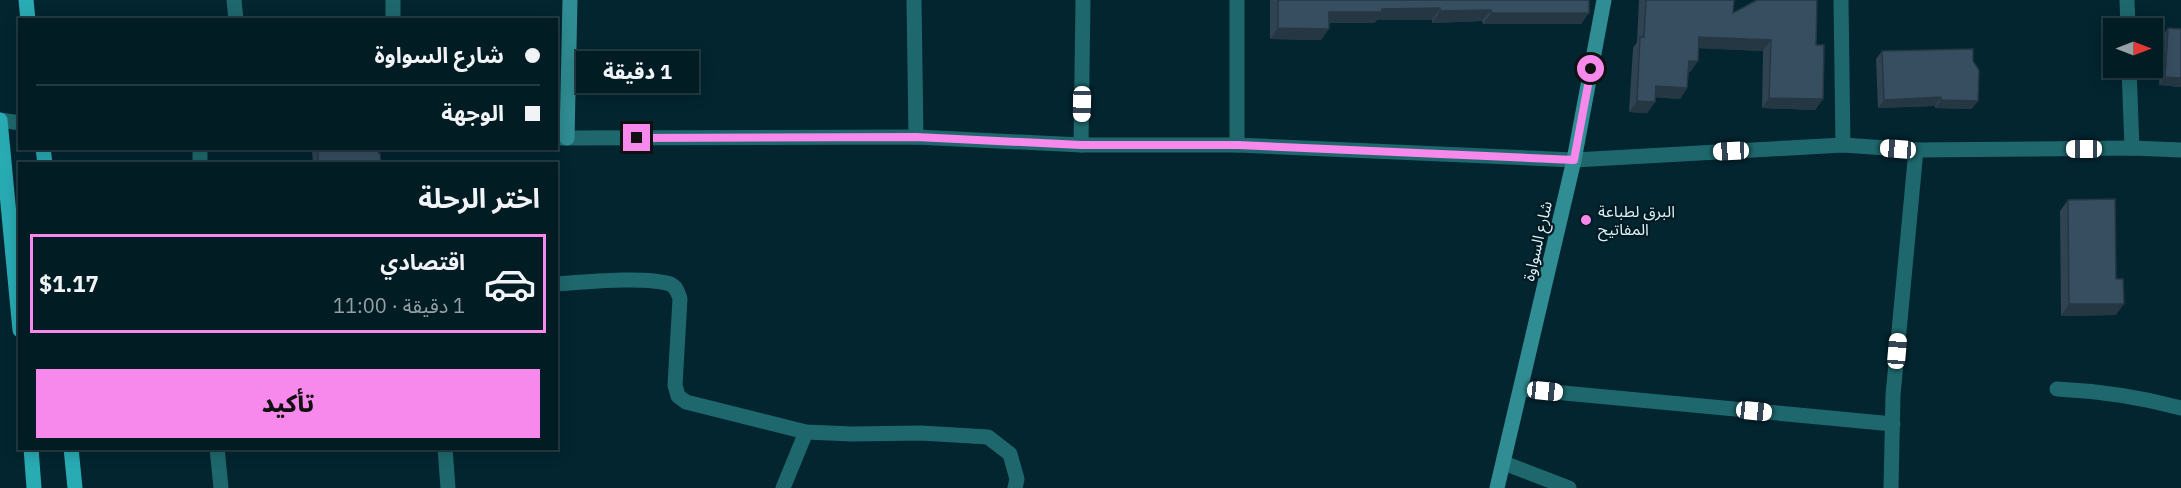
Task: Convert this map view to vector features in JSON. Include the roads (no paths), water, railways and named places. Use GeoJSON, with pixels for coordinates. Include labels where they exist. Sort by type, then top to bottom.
{"type":"FeatureCollection","features":[{"type":"Feature","properties":{"kind":"main road"},"geometry":{"type":"LineString","coordinates":[[26,0],[28,18]]}},
{"type":"Feature","properties":{"kind":"main road"},"geometry":{"type":"LineString","coordinates":[[0,120],[18,309]]}},
{"type":"Feature","properties":{"kind":"main road"},"geometry":{"type":"LineString","coordinates":[[31,450],[34,488]]}},
{"type":"Feature","properties":{"kind":"main road"},"geometry":{"type":"LineString","coordinates":[[71,450],[75,488]]}},
{"type":"Feature","properties":{"kind":"street"},"geometry":{"type":"LineString","coordinates":[[234,0],[236,18]]}},
{"type":"Feature","properties":{"kind":"street"},"geometry":{"type":"LineString","coordinates":[[393,0],[393,18]]}},
{"type":"Feature","properties":{"kind":"street"},"geometry":{"type":"LineString","coordinates":[[570,0],[562,138],[916,137],[1081,145],[1238,145],[1574,160],[1843,145],[1916,150],[2132,148],[2181,150]]}},
{"type":"Feature","properties":{"kind":"street"},"geometry":{"type":"LineString","coordinates":[[914,0],[916,137]]}},
{"type":"Feature","properties":{"kind":"street"},"geometry":{"type":"LineString","coordinates":[[1081,145],[1083,0]]}},
{"type":"Feature","properties":{"kind":"street"},"geometry":{"type":"LineString","coordinates":[[1238,0],[1238,145]]}},
{"type":"Feature","properties":{"kind":"street","name":"شارع السواوة"},"geometry":{"type":"LineString","coordinates":[[1497,488],[1574,160],[1604,0]]}},
{"type":"Feature","properties":{"kind":"street"},"geometry":{"type":"LineString","coordinates":[[1841,0],[1843,145]]}},
{"type":"Feature","properties":{"kind":"street"},"geometry":{"type":"LineString","coordinates":[[2127,0],[2128,18]]}},
{"type":"Feature","properties":{"kind":"street"},"geometry":{"type":"LineString","coordinates":[[2129,78],[2132,148]]}},
{"type":"Feature","properties":{"kind":"street"},"geometry":{"type":"LineString","coordinates":[[0,120],[18,123]]}},
{"type":"Feature","properties":{"kind":"street"},"geometry":{"type":"LineString","coordinates":[[1892,488],[1893,395],[1916,150]]}},
{"type":"Feature","properties":{"kind":"street"},"geometry":{"type":"LineString","coordinates":[[558,284],[639,281],[671,284],[680,299],[675,385],[678,396],[686,402],[806,432],[921,433],[988,437],[1010,454],[1017,478],[1015,488]]}},
{"type":"Feature","properties":{"kind":"street"},"geometry":{"type":"LineString","coordinates":[[1522,389],[1893,424]]}},
{"type":"Feature","properties":{"kind":"street"},"geometry":{"type":"LineString","coordinates":[[2057,389],[2096,391],[2136,397],[2181,408]]}},
{"type":"Feature","properties":{"kind":"street"},"geometry":{"type":"LineString","coordinates":[[783,488],[806,432]]}},
{"type":"Feature","properties":{"kind":"street"},"geometry":{"type":"LineString","coordinates":[[217,450],[221,488]]}},
{"type":"Feature","properties":{"kind":"street"},"geometry":{"type":"LineString","coordinates":[[445,450],[448,488]]}},
{"type":"Feature","properties":{"kind":"street"},"geometry":{"type":"LineString","coordinates":[[1504,463],[1569,488]]}},
{"type":"Feature","properties":{"kind":"place","name":"البرق لطباعة المفاتيح"},"geometry":{"type":"Point","coordinates":[1586,220]}}]}
